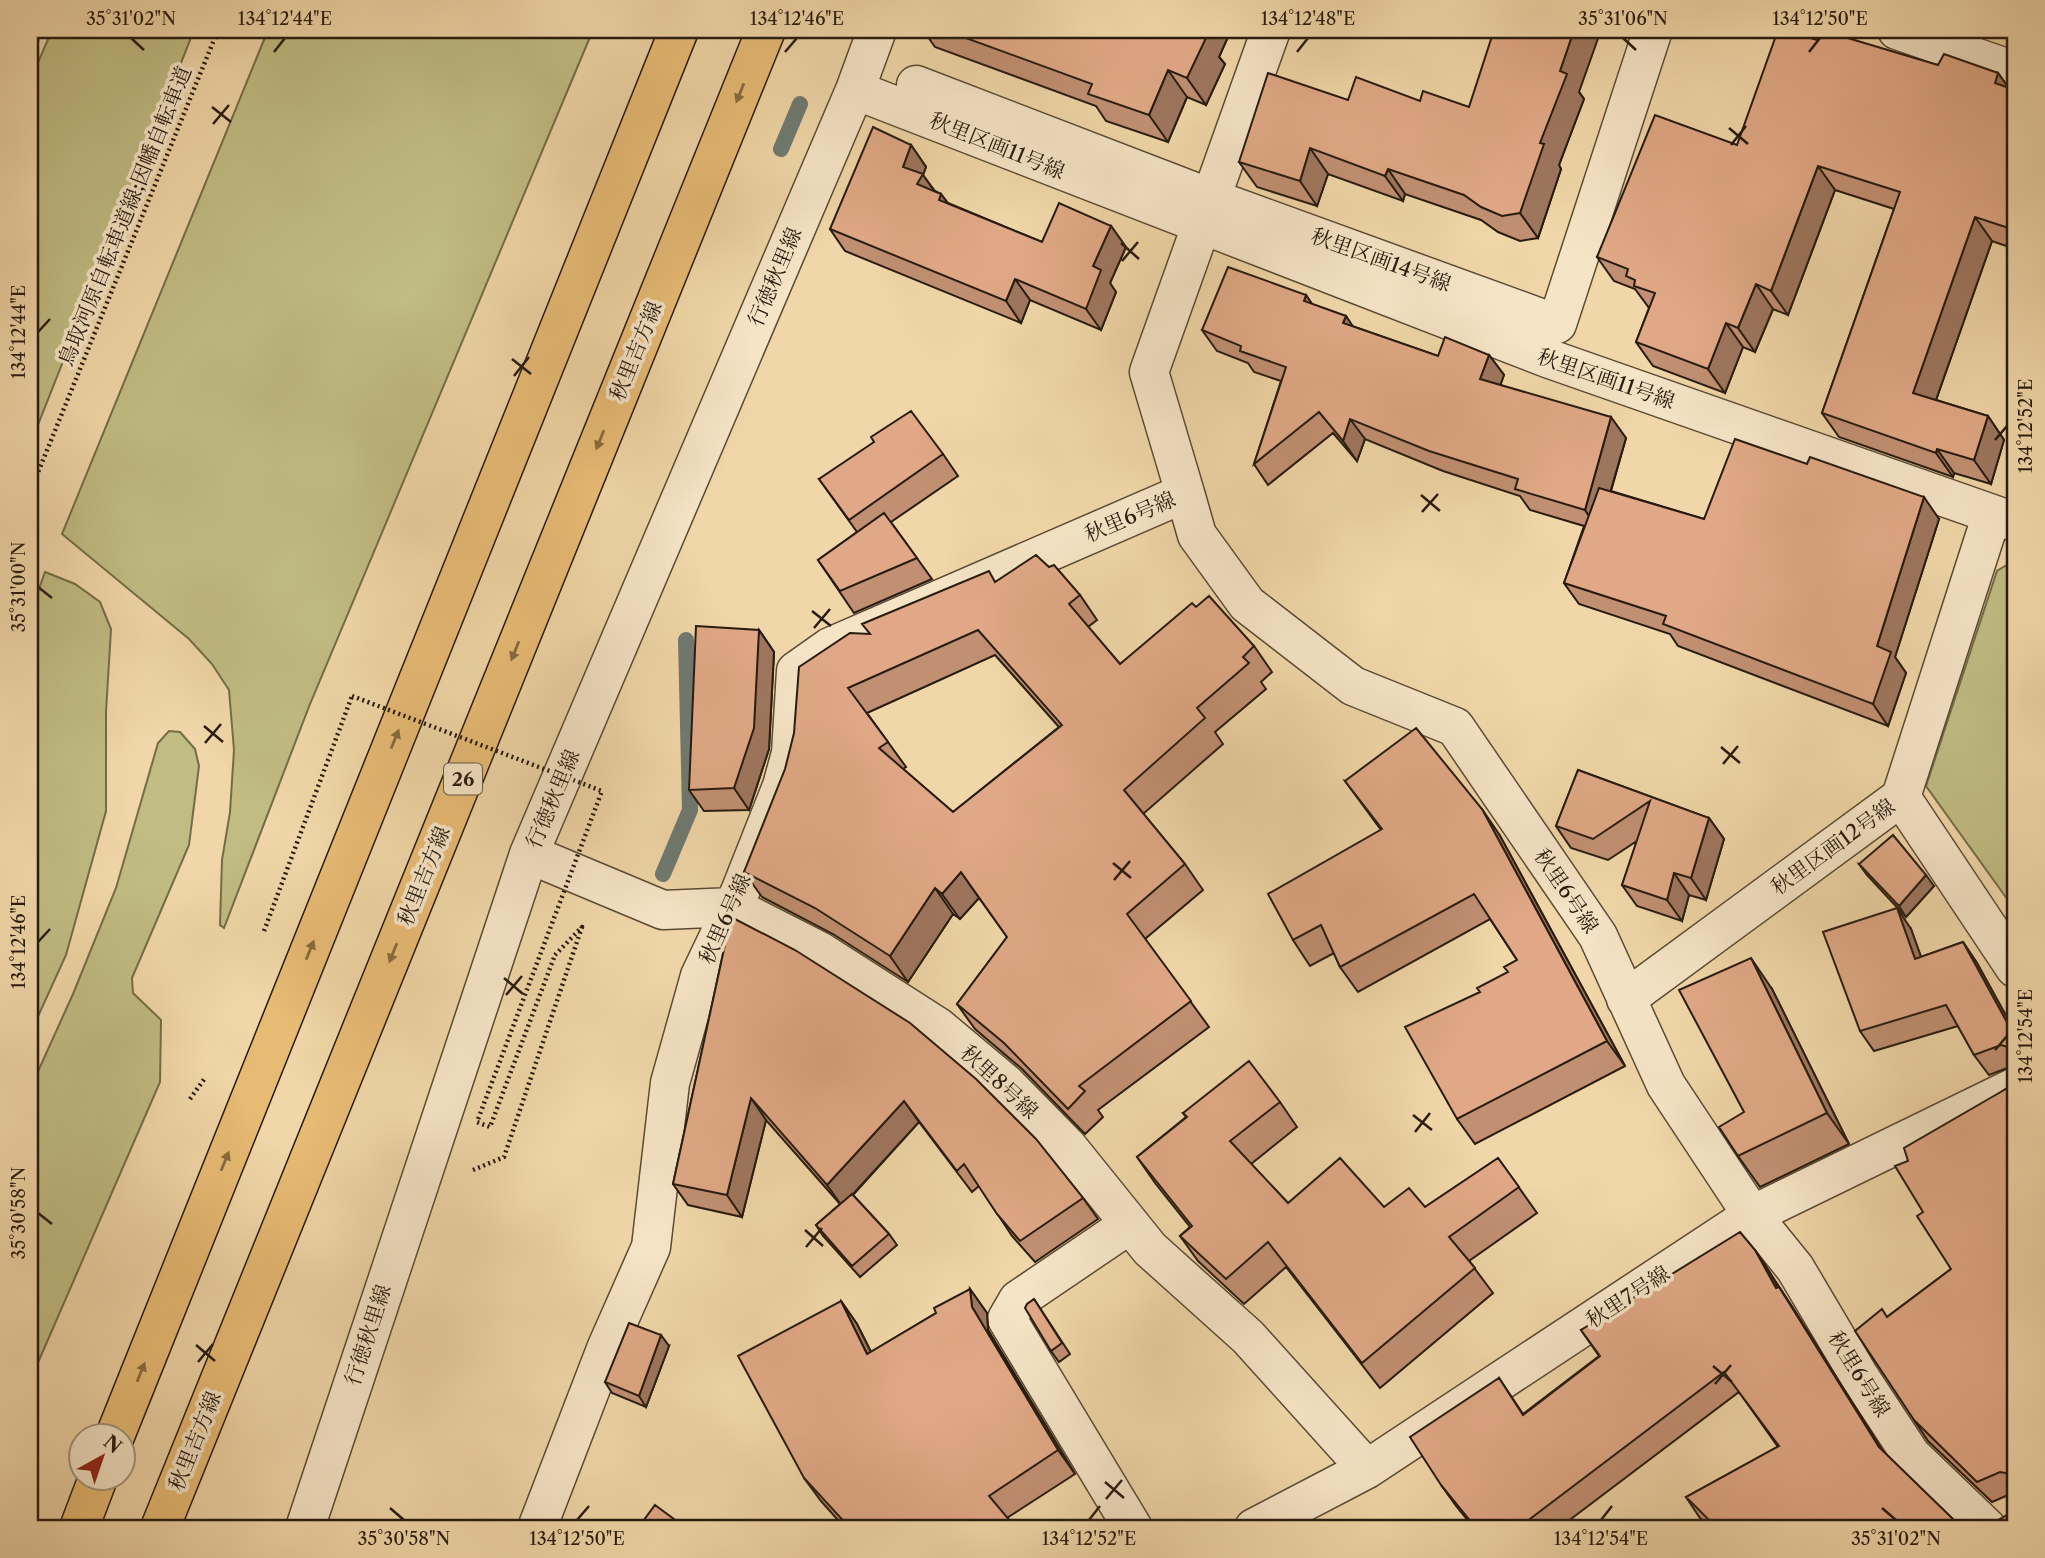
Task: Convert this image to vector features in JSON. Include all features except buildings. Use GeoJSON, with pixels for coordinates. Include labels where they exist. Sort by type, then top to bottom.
{"type":"FeatureCollection","features":[{"type":"Feature","properties":{"kind":"main road"},"geometry":{"type":"LineString","coordinates":[[121,1422],[679,30]]}},
{"type":"Feature","properties":{"kind":"main road","name":"秋里吉方線"},"geometry":{"type":"LineString","coordinates":[[160,1528],[766,30]]}},
{"type":"Feature","properties":{"kind":"main road"},"geometry":{"type":"LineString","coordinates":[[79,1528],[93,1492]]}},
{"type":"Feature","properties":{"kind":"street"},"geometry":{"type":"LineString","coordinates":[[855,90],[877,30]]}},
{"type":"Feature","properties":{"kind":"street"},"geometry":{"type":"LineString","coordinates":[[1185,493],[1149,372],[1271,30]]}},
{"type":"Feature","properties":{"kind":"street"},"geometry":{"type":"LineString","coordinates":[[1552,341],[1653,30]]}},
{"type":"Feature","properties":{"kind":"street"},"geometry":{"type":"LineString","coordinates":[[1897,30],[2015,71]]}},
{"type":"Feature","properties":{"kind":"street"},"geometry":{"type":"LineString","coordinates":[[916,85],[1205,212]]}},
{"type":"Feature","properties":{"kind":"street","name":"秋里区画11号線"},"geometry":{"type":"LineString","coordinates":[[855,90],[1205,212],[1552,341],[2004,518]]}},
{"type":"Feature","properties":{"kind":"street","name":"行徳秋里線"},"geometry":{"type":"LineString","coordinates":[[305,1528],[529,854],[855,90]]}},
{"type":"Feature","properties":{"kind":"street","name":"秋里6号線"},"geometry":{"type":"LineString","coordinates":[[537,1528],[606,1349],[651,1247],[670,1083],[699,976],[733,907],[782,786],[791,753],[796,671],[830,647],[1185,493],[1197,534],[1247,604],[1353,686],[1455,727],[1598,936],[1666,1085],[1752,1215],[1795,1268],[1910,1454],[1988,1528]]}},
{"type":"Feature","properties":{"kind":"street","name":"秋里区画12号線"},"geometry":{"type":"LineString","coordinates":[[1626,999],[1901,797],[2004,518]]}},
{"type":"Feature","properties":{"kind":"street"},"geometry":{"type":"LineString","coordinates":[[1901,797],[2015,968]]}},
{"type":"Feature","properties":{"kind":"street","name":"秋里8号線"},"geometry":{"type":"LineString","coordinates":[[529,854],[663,910],[733,907],[821,952],[938,1027],[1006,1084],[1049,1128],[1150,1249],[1248,1337],[1367,1469]]}},
{"type":"Feature","properties":{"kind":"street","name":"秋里7号線"},"geometry":{"type":"LineString","coordinates":[[1254,1528],[1367,1469],[1752,1215],[2015,1087]]}},
{"type":"Feature","properties":{"kind":"street"},"geometry":{"type":"LineString","coordinates":[[1130,1224],[1018,1300],[1007,1319],[1133,1528]]}},
{"type":"Feature","properties":{"kind":"street"},"geometry":{"type":"LineString","coordinates":[[1988,1528],[2015,1514]]}},
{"type":"Feature","properties":{"kind":"path","name":"鳥取河原自転車道線;因幡自転車道"},"geometry":{"type":"LineString","coordinates":[[30,492],[218,30]]}},
{"type":"Feature","properties":{"kind":"path"},"geometry":{"type":"LineString","coordinates":[[259,942],[352,696],[602,791],[477,1122],[490,1127],[555,955],[582,928],[504,1157],[460,1175]]}},
{"type":"Feature","properties":{"kind":"path"},"geometry":{"type":"LineString","coordinates":[[190,1099],[211,1071]]}},
{"type":"Feature","properties":{"kind":"shaded area"},"geometry":{"type":"Polygon","coordinates":[[[52,30],[194,30],[30,445],[30,81],[52,30]]]}},
{"type":"Feature","properties":{"kind":"shaded area"},"geometry":{"type":"Polygon","coordinates":[[[268,30],[593,30],[310,704],[224,928],[220,925],[222,860],[230,812],[234,750],[229,690],[212,664],[189,639],[62,534],[268,30]]]}},
{"type":"Feature","properties":{"kind":"shaded area"},"geometry":{"type":"Polygon","coordinates":[[[2015,560],[2015,910],[1926,786],[1997,571],[2015,560]]]}},
{"type":"Feature","properties":{"kind":"shaded area"},"geometry":{"type":"Polygon","coordinates":[[[45,572],[75,584],[100,602],[111,629],[106,712],[106,811],[66,955],[30,1034],[30,614],[45,572]]]}},
{"type":"Feature","properties":{"kind":"shaded area"},"geometry":{"type":"Polygon","coordinates":[[[169,731],[180,732],[195,749],[199,766],[189,845],[132,978],[133,993],[161,1020],[160,1082],[30,1381],[30,1089],[73,994],[116,888],[158,743],[169,731]]]}},
{"type":"Feature","properties":{"kind":"water"},"geometry":{"type":"Polygon","coordinates":[[[30,30],[43,30],[30,61],[30,30]]]}},
{"type":"Feature","properties":{"kind":"waterway"},"geometry":{"type":"LineString","coordinates":[[781,149],[800,104]]}},
{"type":"Feature","properties":{"kind":"waterway"},"geometry":{"type":"LineString","coordinates":[[663,874],[690,810],[686,640]]}}]}
